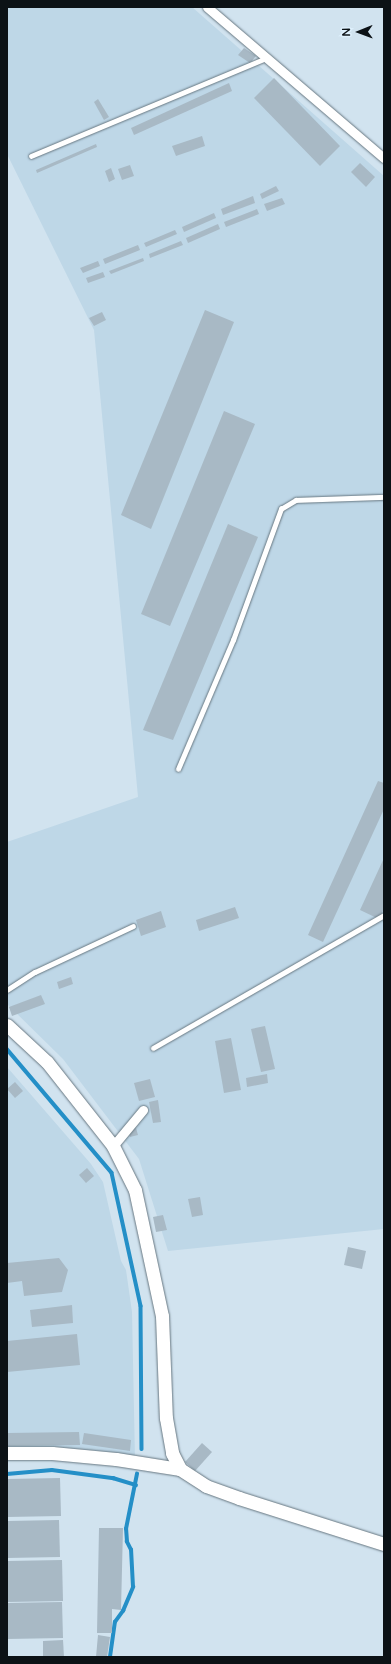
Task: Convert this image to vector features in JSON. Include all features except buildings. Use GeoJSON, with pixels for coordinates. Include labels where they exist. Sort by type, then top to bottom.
{"type":"FeatureCollection","features":[{"type":"Feature","properties":{"kind":"street"},"geometry":{"type":"LineString","coordinates":[[207,7],[268,57],[384,158]]}},
{"type":"Feature","properties":{"kind":"street"},"geometry":{"type":"LineString","coordinates":[[7,1025],[47,1062],[113,1146],[135,1190],[148,1242],[162,1316],[166,1418],[172,1453],[180,1469]]}},
{"type":"Feature","properties":{"kind":"street"},"geometry":{"type":"LineString","coordinates":[[113,1146],[143,1110]]}},
{"type":"Feature","properties":{"kind":"street"},"geometry":{"type":"LineString","coordinates":[[7,1453],[97,1458],[180,1469],[206,1486],[384,1544]]}},
{"type":"Feature","properties":{"kind":"lane"},"geometry":{"type":"LineString","coordinates":[[31,156],[268,57]]}},
{"type":"Feature","properties":{"kind":"lane"},"geometry":{"type":"LineString","coordinates":[[178,769],[232,640],[281,509],[296,500],[384,497]]}},
{"type":"Feature","properties":{"kind":"lane"},"geometry":{"type":"LineString","coordinates":[[153,1048],[384,915]]}},
{"type":"Feature","properties":{"kind":"lane"},"geometry":{"type":"LineString","coordinates":[[7,990],[35,972],[133,926]]}},
{"type":"Feature","properties":{"kind":"shaded area"},"geometry":{"type":"Polygon","coordinates":[[[7,7],[192,7],[384,176],[384,1229],[168,1251],[139,1159],[63,1059],[7,1004],[7,842],[138,797],[94,330],[7,154],[7,7]]]}},
{"type":"Feature","properties":{"kind":"shaded area"},"geometry":{"type":"Polygon","coordinates":[[[7,1067],[91,1164],[103,1182],[121,1261],[126,1270],[132,1312],[135,1460],[93,1450],[7,1450],[7,1067]]]}},
{"type":"Feature","properties":{"kind":"waterway"},"geometry":{"type":"LineString","coordinates":[[7,1049],[112,1173],[141,1306],[142,1449]]}},
{"type":"Feature","properties":{"kind":"waterway"},"geometry":{"type":"LineString","coordinates":[[7,1474],[52,1470],[113,1478],[136,1485]]}},
{"type":"Feature","properties":{"kind":"waterway"},"geometry":{"type":"LineString","coordinates":[[110,1657],[115,1622],[123,1611],[133,1587],[131,1550],[127,1542],[126,1529],[137,1474]]}}]}
